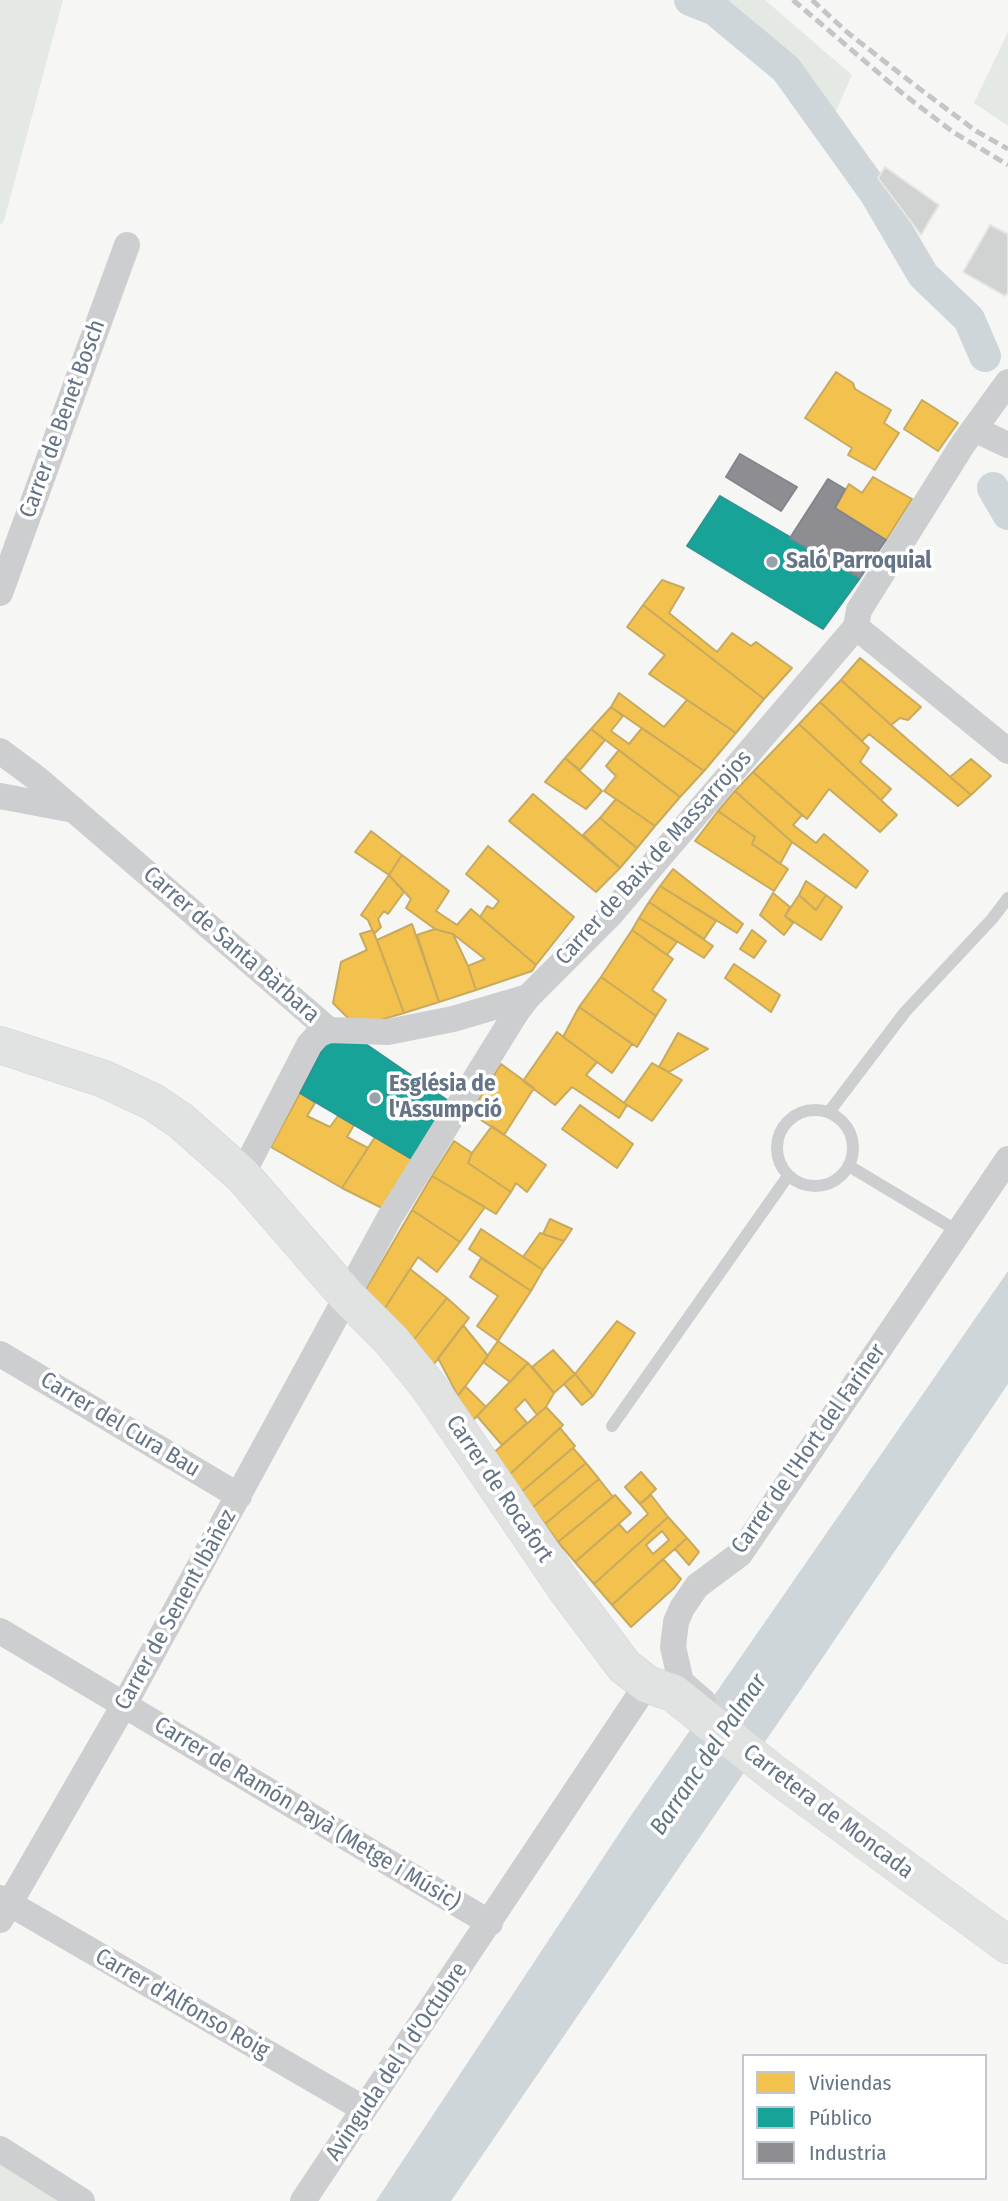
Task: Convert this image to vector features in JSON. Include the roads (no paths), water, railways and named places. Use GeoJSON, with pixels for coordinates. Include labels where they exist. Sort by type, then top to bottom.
{"type":"FeatureCollection","features":[{"type":"Feature","properties":{"kind":"street","name":"Carrer de Benet Bosch"},"geometry":{"type":"LineString","coordinates":[[0,593],[127,245]]}},
{"type":"Feature","properties":{"kind":"street","name":"Carrer de Baix de Massarrojos"},"geometry":{"type":"LineString","coordinates":[[347,1296],[390,1217],[528,997],[610,915],[856,627],[859,610],[974,429],[1008,382]]}},
{"type":"Feature","properties":{"kind":"street"},"geometry":{"type":"LineString","coordinates":[[974,429],[1008,445]]}},
{"type":"Feature","properties":{"kind":"street"},"geometry":{"type":"LineString","coordinates":[[856,627],[1008,751]]}},
{"type":"Feature","properties":{"kind":"street","name":"Carrer de Santa Bàrbara"},"geometry":{"type":"LineString","coordinates":[[0,751],[39,780],[329,1030],[388,1032],[453,1019],[528,997]]}},
{"type":"Feature","properties":{"kind":"street"},"geometry":{"type":"LineString","coordinates":[[0,796],[74,810]]}},
{"type":"Feature","properties":{"kind":"street"},"geometry":{"type":"LineString","coordinates":[[242,1175],[309,1045],[318,1035],[329,1030]]}},
{"type":"Feature","properties":{"kind":"street","name":"Carrer de Rocafort"},"geometry":{"type":"LineString","coordinates":[[0,1045],[104,1079],[153,1102],[181,1121],[242,1175],[347,1296],[391,1340],[429,1387],[606,1645],[624,1666],[667,1686]]}},
{"type":"Feature","properties":{"kind":"street","name":"Carrer de l'Hort del Fariner"},"geometry":{"type":"LineString","coordinates":[[667,1686],[676,1622],[682,1608],[697,1586],[740,1554],[1008,1159]]}},
{"type":"Feature","properties":{"kind":"street","name":"Carrer de Senent Ibàñez"},"geometry":{"type":"LineString","coordinates":[[3,1907],[124,1705],[347,1296]]}},
{"type":"Feature","properties":{"kind":"street","name":"Carrer del Cura Bau"},"geometry":{"type":"LineString","coordinates":[[0,1354],[239,1496]]}},
{"type":"Feature","properties":{"kind":"street","name":"Carrer de Ramón Payà (Metge i Músic)"},"geometry":{"type":"LineString","coordinates":[[0,1631],[490,1923]]}},
{"type":"Feature","properties":{"kind":"street"},"geometry":{"type":"LineString","coordinates":[[490,1923],[667,1686]]}},
{"type":"Feature","properties":{"kind":"street","name":"Carretera de Moncada"},"geometry":{"type":"LineString","coordinates":[[667,1686],[776,1774],[1008,1945]]}},
{"type":"Feature","properties":{"kind":"street","name":"Carrer d'Alfonso Roig"},"geometry":{"type":"LineString","coordinates":[[3,1907],[364,2109]]}},
{"type":"Feature","properties":{"kind":"street","name":"Avinguda del 1 d'Octubre"},"geometry":{"type":"LineString","coordinates":[[303,2201],[490,1923]]}},
{"type":"Feature","properties":{"kind":"street"},"geometry":{"type":"LineString","coordinates":[[0,2149],[82,2201]]}},
{"type":"Feature","properties":{"kind":"lane"},"geometry":{"type":"LineString","coordinates":[[829,1112],[905,1012],[992,919],[1008,898]]}},
{"type":"Feature","properties":{"kind":"lane"},"geometry":{"type":"LineString","coordinates":[[804,1111],[829,1112],[841,1119],[849,1129],[853,1141],[849,1166],[843,1176],[822,1186],[798,1183],[781,1165],[777,1152],[783,1127],[804,1111]]}},
{"type":"Feature","properties":{"kind":"lane"},"geometry":{"type":"LineString","coordinates":[[849,1166],[959,1233]]}},
{"type":"Feature","properties":{"kind":"lane"},"geometry":{"type":"LineString","coordinates":[[612,1426],[788,1175]]}},
{"type":"Feature","properties":{"kind":"water","name":"Barranc del Palmar"},"geometry":{"type":"Polygon","coordinates":[[[1008,1271],[1008,1384],[821,1660],[451,2201],[376,2201],[632,1814],[1008,1271]]]}},
{"type":"Feature","properties":{"kind":"waterway"},"geometry":{"type":"LineString","coordinates":[[690,0],[715,10],[786,69],[875,193],[923,275],[969,319],[985,356]]}},
{"type":"Feature","properties":{"kind":"waterway"},"geometry":{"type":"LineString","coordinates":[[993,488],[1008,514]]}},
{"type":"Feature","properties":{"kind":"railway"},"geometry":{"type":"LineString","coordinates":[[793,0],[902,93],[953,132],[1008,165]]}},
{"type":"Feature","properties":{"kind":"railway"},"geometry":{"type":"LineString","coordinates":[[812,0],[848,33],[916,86],[976,131],[1008,149]]}},
{"type":"Feature","properties":{"kind":"place","name":"Saló Parroquial"},"geometry":{"type":"Point","coordinates":[772,562]}},
{"type":"Feature","properties":{"kind":"place","name":"Església de l'Assumpció"},"geometry":{"type":"Point","coordinates":[375,1098]}}]}
